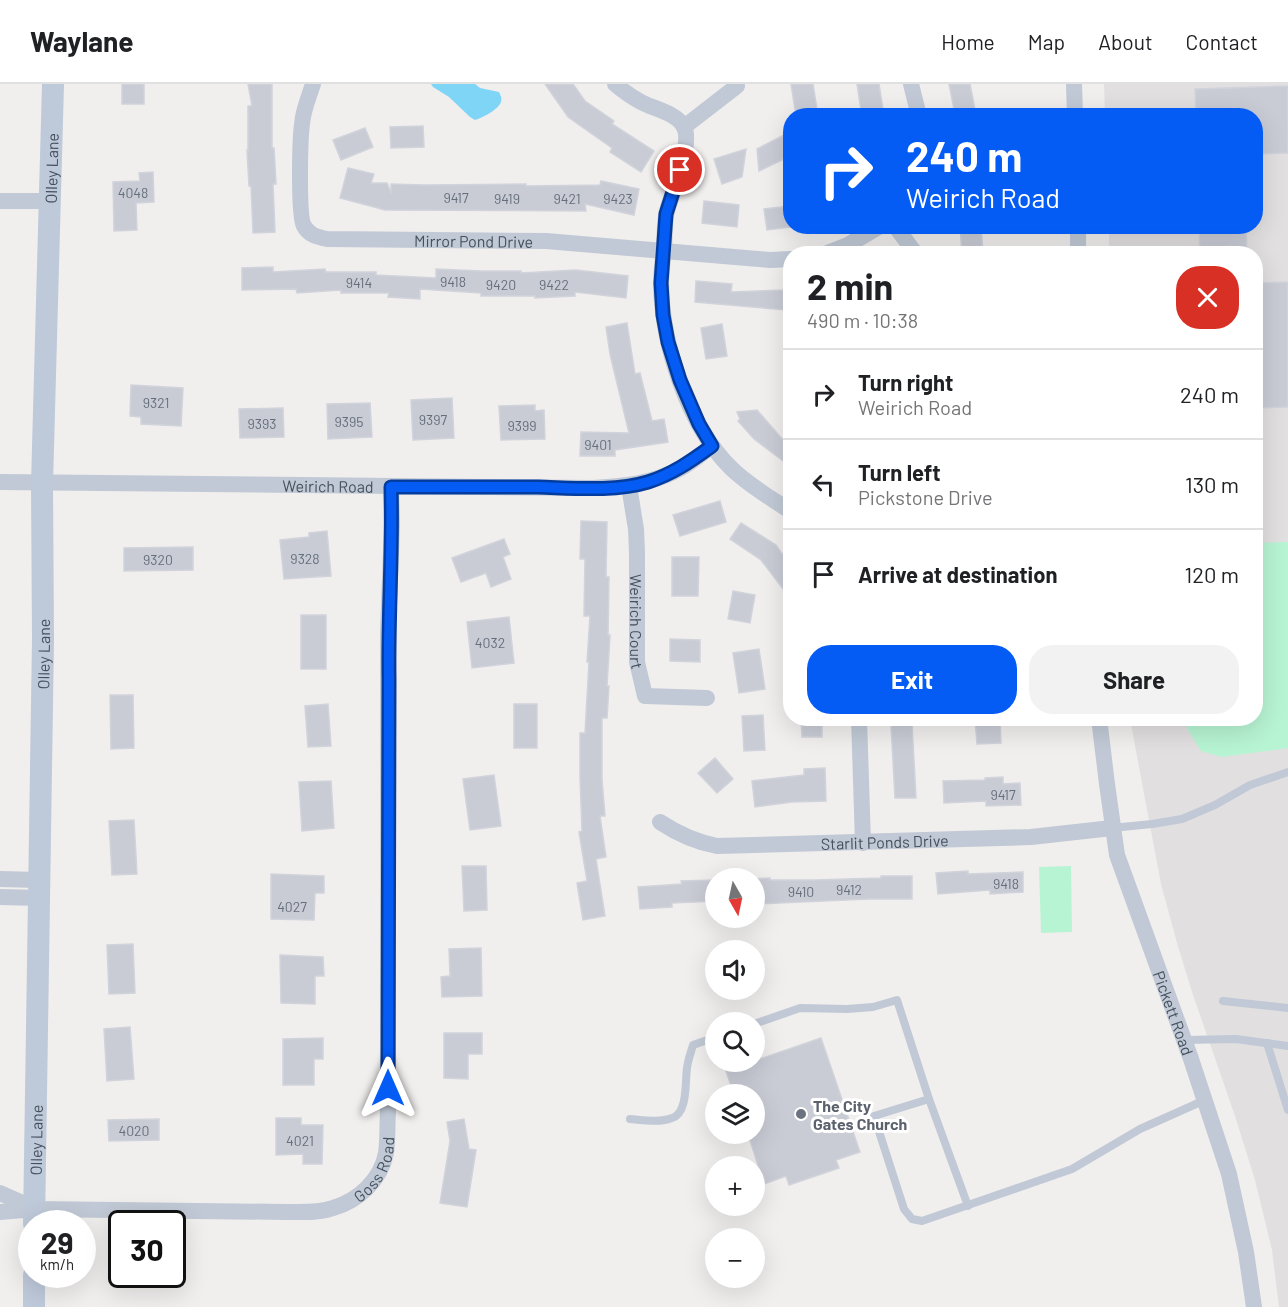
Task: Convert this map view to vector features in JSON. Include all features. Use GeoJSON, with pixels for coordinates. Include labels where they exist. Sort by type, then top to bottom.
{"type":"FeatureCollection","features":[{"type":"Feature","properties":{"kind":"main road","name":"Olley Lane"},"geometry":{"type":"LineString","coordinates":[[35,1210],[43,639],[42,484],[53,84]]}},
{"type":"Feature","properties":{"kind":"main road"},"geometry":{"type":"LineString","coordinates":[[34,1288],[34,1307]]}},
{"type":"Feature","properties":{"kind":"street","name":"Mirror Pond Drive"},"geometry":{"type":"LineString","coordinates":[[313,84],[304,111],[302,126],[302,221],[310,234],[327,239],[546,241],[783,259]]}},
{"type":"Feature","properties":{"kind":"street"},"geometry":{"type":"LineString","coordinates":[[615,84],[642,102],[671,116],[684,127],[687,135],[686,148],[666,214],[661,283],[668,342],[684,393],[712,446],[732,469],[783,506]]}},
{"type":"Feature","properties":{"kind":"street"},"geometry":{"type":"LineString","coordinates":[[911,84],[917,108]]}},
{"type":"Feature","properties":{"kind":"street"},"geometry":{"type":"LineString","coordinates":[[1074,84],[1075,108]]}},
{"type":"Feature","properties":{"kind":"street"},"geometry":{"type":"LineString","coordinates":[[684,127],[737,86]]}},
{"type":"Feature","properties":{"kind":"street"},"geometry":{"type":"LineString","coordinates":[[0,201],[50,201]]}},
{"type":"Feature","properties":{"kind":"street"},"geometry":{"type":"LineString","coordinates":[[845,246],[867,234]]}},
{"type":"Feature","properties":{"kind":"street","name":"Weirich Road"},"geometry":{"type":"LineString","coordinates":[[0,482],[593,488],[629,486],[648,482],[680,468],[712,446]]}},
{"type":"Feature","properties":{"kind":"street","name":"Weirich Court"},"geometry":{"type":"LineString","coordinates":[[629,486],[636,529],[637,662],[645,696],[707,698]]}},
{"type":"Feature","properties":{"kind":"street","name":"Goss Road"},"geometry":{"type":"LineString","coordinates":[[96,1215],[287,1212],[332,1209],[362,1194],[375,1179],[381,1167],[386,1154],[388,1111],[388,633],[391,487]]}},
{"type":"Feature","properties":{"kind":"street"},"geometry":{"type":"LineString","coordinates":[[859,726],[863,843]]}},
{"type":"Feature","properties":{"kind":"street","name":"Pickett Road"},"geometry":{"type":"LineString","coordinates":[[1100,726],[1117,855],[1184,1040],[1229,1174],[1246,1252],[1254,1307]]}},
{"type":"Feature","properties":{"kind":"street","name":"Starlit Ponds Drive"},"geometry":{"type":"LineString","coordinates":[[660,822],[677,834],[700,843],[717,846],[1031,837],[1113,828]]}},
{"type":"Feature","properties":{"kind":"street"},"geometry":{"type":"LineString","coordinates":[[0,879],[39,889]]}},
{"type":"Feature","properties":{"kind":"street"},"geometry":{"type":"LineString","coordinates":[[0,897],[39,889]]}},
{"type":"Feature","properties":{"kind":"street"},"geometry":{"type":"LineString","coordinates":[[0,1193],[26,1210]]}},
{"type":"Feature","properties":{"kind":"street","name":"Goss Road"},"geometry":{"type":"LineString","coordinates":[[0,1212],[18,1214]]}},
{"type":"Feature","properties":{"kind":"lane"},"geometry":{"type":"LineString","coordinates":[[1113,828],[1182,819],[1215,805],[1250,785],[1288,772]]}},
{"type":"Feature","properties":{"kind":"lane"},"geometry":{"type":"LineString","coordinates":[[765,1020],[800,1008],[864,1008],[897,1000],[929,1099],[968,1206]]}},
{"type":"Feature","properties":{"kind":"lane"},"geometry":{"type":"LineString","coordinates":[[1223,1001],[1288,1008]]}},
{"type":"Feature","properties":{"kind":"lane"},"geometry":{"type":"LineString","coordinates":[[1184,1040],[1236,1040],[1288,1046]]}},
{"type":"Feature","properties":{"kind":"lane"},"geometry":{"type":"LineString","coordinates":[[630,1119],[675,1118],[684,1103],[687,1065],[693,1045],[705,1041]]}},
{"type":"Feature","properties":{"kind":"lane"},"geometry":{"type":"LineString","coordinates":[[1267,1043],[1288,1110]]}},
{"type":"Feature","properties":{"kind":"lane"},"geometry":{"type":"LineString","coordinates":[[929,1099],[874,1116],[904,1209],[912,1219],[922,1221],[1072,1169],[1140,1128],[1205,1100]]}},
{"type":"Feature","properties":{"kind":"shaded area"},"geometry":{"type":"Polygon","coordinates":[[[1104,84],[1288,84],[1288,1307],[1279,1307],[1272,1250],[1255,1180],[1192,992],[1161,884],[1131,726],[1263,726],[1263,246],[1109,246],[1109,234],[1263,234],[1263,108],[1105,108],[1104,84]]]}},
{"type":"Feature","properties":{"kind":"green space"},"geometry":{"type":"Polygon","coordinates":[[[1288,542],[1288,748],[1222,757],[1201,751],[1186,726],[1263,726],[1263,543],[1288,542]]]}},
{"type":"Feature","properties":{"kind":"green space"},"geometry":{"type":"Polygon","coordinates":[[[1071,866],[1072,932],[1041,933],[1039,867],[1071,866]]]}},
{"type":"Feature","properties":{"kind":"water"},"geometry":{"type":"Polygon","coordinates":[[[431,84],[475,84],[480,88],[499,92],[501,102],[486,116],[475,120],[431,84]]]}},
{"type":"Feature","properties":{"kind":"building"},"geometry":{"type":"Polygon","coordinates":[[[122,84],[144,84],[144,104],[122,104],[122,84]]]}},
{"type":"Feature","properties":{"kind":"building"},"geometry":{"type":"Polygon","coordinates":[[[248,84],[272,84],[272,148],[274,148],[276,184],[273,184],[275,232],[253,233],[247,150],[248,106],[252,106],[248,84]]]}},
{"type":"Feature","properties":{"kind":"building"},"geometry":{"type":"Polygon","coordinates":[[[545,84],[573,84],[585,101],[614,121],[612,124],[654,151],[641,172],[610,152],[612,148],[568,117],[545,84]]]}},
{"type":"Feature","properties":{"kind":"building"},"geometry":{"type":"Polygon","coordinates":[[[791,84],[813,84],[817,108],[795,108],[791,84]]]}},
{"type":"Feature","properties":{"kind":"building"},"geometry":{"type":"Polygon","coordinates":[[[857,84],[879,84],[883,108],[861,108],[857,84]]]}},
{"type":"Feature","properties":{"kind":"building"},"geometry":{"type":"Polygon","coordinates":[[[949,84],[970,84],[975,108],[954,108],[949,84]]]}},
{"type":"Feature","properties":{"kind":"building"},"geometry":{"type":"Polygon","coordinates":[[[1288,86],[1288,153],[1263,154],[1263,108],[1196,108],[1195,89],[1288,86]]]}},
{"type":"Feature","properties":{"kind":"building"},"geometry":{"type":"Polygon","coordinates":[[[423,126],[424,147],[391,148],[390,127],[423,126]]]}},
{"type":"Feature","properties":{"kind":"building"},"geometry":{"type":"Polygon","coordinates":[[[365,128],[373,147],[341,160],[333,140],[365,128]]]}},
{"type":"Feature","properties":{"kind":"building"},"geometry":{"type":"Polygon","coordinates":[[[783,136],[783,159],[759,171],[757,149],[783,136]]]}},
{"type":"Feature","properties":{"kind":"building"},"geometry":{"type":"Polygon","coordinates":[[[746,149],[742,177],[722,184],[714,159],[746,149]]]}},
{"type":"Feature","properties":{"kind":"building"},"geometry":{"type":"Polygon","coordinates":[[[348,168],[374,174],[371,183],[387,183],[391,193],[391,184],[600,185],[601,181],[639,189],[634,215],[585,204],[586,211],[385,210],[340,198],[348,168]]]}},
{"type":"Feature","properties":{"kind":"building"},"geometry":{"type":"Polygon","coordinates":[[[153,172],[154,202],[136,203],[137,230],[114,231],[113,182],[140,181],[139,173],[153,172]]]}},
{"type":"Feature","properties":{"kind":"building"},"geometry":{"type":"Polygon","coordinates":[[[704,201],[739,205],[737,227],[702,223],[704,201]]]}},
{"type":"Feature","properties":{"kind":"building"},"geometry":{"type":"Polygon","coordinates":[[[783,207],[783,228],[767,230],[764,209],[783,207]]]}},
{"type":"Feature","properties":{"kind":"building"},"geometry":{"type":"Polygon","coordinates":[[[961,234],[982,234],[982,246],[961,246],[961,234]]]}},
{"type":"Feature","properties":{"kind":"building"},"geometry":{"type":"Polygon","coordinates":[[[1199,234],[1246,234],[1247,246],[1200,246],[1199,234]]]}},
{"type":"Feature","properties":{"kind":"building"},"geometry":{"type":"Polygon","coordinates":[[[273,267],[273,272],[325,269],[326,272],[376,272],[376,275],[436,278],[436,269],[521,271],[521,273],[576,270],[628,276],[626,298],[575,292],[575,296],[535,298],[535,296],[481,296],[481,293],[420,289],[420,299],[388,297],[389,293],[341,293],[341,290],[297,293],[296,289],[242,290],[242,268],[273,267]]]}},
{"type":"Feature","properties":{"kind":"building"},"geometry":{"type":"Polygon","coordinates":[[[696,281],[732,284],[731,292],[783,290],[783,310],[695,302],[696,281]]]}},
{"type":"Feature","properties":{"kind":"building"},"geometry":{"type":"Polygon","coordinates":[[[1288,282],[1288,407],[1263,408],[1263,283],[1288,282]]]}},
{"type":"Feature","properties":{"kind":"building"},"geometry":{"type":"Polygon","coordinates":[[[627,323],[635,374],[640,373],[652,421],[664,419],[668,442],[615,450],[615,456],[580,456],[581,432],[629,433],[610,354],[606,327],[627,323]]]}},
{"type":"Feature","properties":{"kind":"building"},"geometry":{"type":"Polygon","coordinates":[[[722,324],[727,356],[706,359],[701,328],[722,324]]]}},
{"type":"Feature","properties":{"kind":"building"},"geometry":{"type":"Polygon","coordinates":[[[131,385],[183,388],[181,426],[141,424],[141,417],[130,416],[131,385]]]}},
{"type":"Feature","properties":{"kind":"building"},"geometry":{"type":"Polygon","coordinates":[[[452,398],[454,438],[413,440],[411,400],[452,398]]]}},
{"type":"Feature","properties":{"kind":"building"},"geometry":{"type":"Polygon","coordinates":[[[370,403],[372,437],[328,439],[327,404],[370,403]]]}},
{"type":"Feature","properties":{"kind":"building"},"geometry":{"type":"Polygon","coordinates":[[[535,405],[535,411],[544,410],[545,439],[501,440],[499,406],[535,405]]]}},
{"type":"Feature","properties":{"kind":"building"},"geometry":{"type":"Polygon","coordinates":[[[283,408],[284,437],[240,438],[239,409],[283,408]]]}},
{"type":"Feature","properties":{"kind":"building"},"geometry":{"type":"Polygon","coordinates":[[[757,410],[783,440],[783,461],[754,439],[738,421],[740,419],[737,412],[757,410]]]}},
{"type":"Feature","properties":{"kind":"building"},"geometry":{"type":"Polygon","coordinates":[[[720,501],[726,522],[680,536],[673,515],[720,501]]]}},
{"type":"Feature","properties":{"kind":"building"},"geometry":{"type":"Polygon","coordinates":[[[581,521],[607,522],[606,577],[609,577],[608,635],[610,635],[607,718],[602,718],[602,780],[605,816],[600,816],[606,857],[596,859],[605,916],[583,920],[577,883],[587,881],[579,832],[582,831],[580,733],[585,733],[590,616],[584,616],[585,559],[580,559],[581,521]]]}},
{"type":"Feature","properties":{"kind":"building"},"geometry":{"type":"Polygon","coordinates":[[[741,523],[776,545],[783,555],[783,589],[761,560],[730,539],[741,523]]]}},
{"type":"Feature","properties":{"kind":"building"},"geometry":{"type":"Polygon","coordinates":[[[327,531],[331,576],[284,579],[280,540],[309,537],[309,533],[327,531]]]}},
{"type":"Feature","properties":{"kind":"building"},"geometry":{"type":"Polygon","coordinates":[[[504,539],[510,554],[503,557],[511,579],[491,587],[486,573],[461,582],[452,558],[504,539]]]}},
{"type":"Feature","properties":{"kind":"building"},"geometry":{"type":"Polygon","coordinates":[[[193,547],[193,570],[124,571],[124,548],[193,547]]]}},
{"type":"Feature","properties":{"kind":"building"},"geometry":{"type":"Polygon","coordinates":[[[672,557],[699,557],[698,596],[672,596],[672,557]]]}},
{"type":"Feature","properties":{"kind":"building"},"geometry":{"type":"Polygon","coordinates":[[[733,591],[755,595],[750,623],[728,619],[733,591]]]}},
{"type":"Feature","properties":{"kind":"building"},"geometry":{"type":"Polygon","coordinates":[[[301,615],[326,615],[326,669],[301,669],[301,615]]]}},
{"type":"Feature","properties":{"kind":"building"},"geometry":{"type":"Polygon","coordinates":[[[509,617],[514,663],[472,668],[467,622],[509,617]]]}},
{"type":"Feature","properties":{"kind":"building"},"geometry":{"type":"Polygon","coordinates":[[[670,639],[700,640],[700,662],[670,661],[670,639]]]}},
{"type":"Feature","properties":{"kind":"building"},"geometry":{"type":"Polygon","coordinates":[[[759,649],[765,689],[739,693],[733,653],[759,649]]]}},
{"type":"Feature","properties":{"kind":"building"},"geometry":{"type":"Polygon","coordinates":[[[110,695],[133,695],[134,748],[111,749],[110,695]]]}},
{"type":"Feature","properties":{"kind":"building"},"geometry":{"type":"Polygon","coordinates":[[[328,704],[331,746],[308,747],[305,706],[328,704]]]}},
{"type":"Feature","properties":{"kind":"building"},"geometry":{"type":"Polygon","coordinates":[[[514,704],[537,704],[537,748],[514,748],[514,704]]]}},
{"type":"Feature","properties":{"kind":"building"},"geometry":{"type":"Polygon","coordinates":[[[763,715],[765,750],[744,751],[742,716],[763,715]]]}},
{"type":"Feature","properties":{"kind":"building"},"geometry":{"type":"Polygon","coordinates":[[[801,726],[822,726],[822,737],[802,737],[801,726]]]}},
{"type":"Feature","properties":{"kind":"building"},"geometry":{"type":"Polygon","coordinates":[[[891,726],[912,726],[916,798],[895,798],[891,726]]]}},
{"type":"Feature","properties":{"kind":"building"},"geometry":{"type":"Polygon","coordinates":[[[976,726],[1000,726],[1001,743],[977,744],[976,726]]]}},
{"type":"Feature","properties":{"kind":"building"},"geometry":{"type":"Polygon","coordinates":[[[715,758],[733,779],[717,793],[698,773],[715,758]]]}},
{"type":"Feature","properties":{"kind":"building"},"geometry":{"type":"Polygon","coordinates":[[[825,768],[826,801],[792,802],[755,807],[752,781],[804,775],[804,769],[825,768]]]}},
{"type":"Feature","properties":{"kind":"building"},"geometry":{"type":"Polygon","coordinates":[[[494,775],[501,826],[470,830],[463,779],[494,775]]]}},
{"type":"Feature","properties":{"kind":"building"},"geometry":{"type":"Polygon","coordinates":[[[1003,777],[1003,784],[1020,783],[1021,805],[986,806],[986,801],[944,803],[943,781],[1003,777]]]}},
{"type":"Feature","properties":{"kind":"building"},"geometry":{"type":"Polygon","coordinates":[[[331,781],[334,828],[302,831],[299,782],[331,781]]]}},
{"type":"Feature","properties":{"kind":"building"},"geometry":{"type":"Polygon","coordinates":[[[134,820],[137,874],[112,875],[109,821],[134,820]]]}},
{"type":"Feature","properties":{"kind":"building"},"geometry":{"type":"Polygon","coordinates":[[[462,866],[486,866],[487,910],[464,911],[462,866]]]}},
{"type":"Feature","properties":{"kind":"building"},"geometry":{"type":"Polygon","coordinates":[[[968,871],[968,874],[1023,872],[1023,892],[990,894],[990,890],[938,894],[936,873],[968,871]]]}},
{"type":"Feature","properties":{"kind":"building"},"geometry":{"type":"Polygon","coordinates":[[[271,874],[324,876],[324,893],[315,893],[314,920],[271,919],[271,874]]]}},
{"type":"Feature","properties":{"kind":"building"},"geometry":{"type":"Polygon","coordinates":[[[881,876],[912,876],[912,899],[765,904],[765,878],[815,880],[881,878],[881,876]]]}},
{"type":"Feature","properties":{"kind":"building"},"geometry":{"type":"Polygon","coordinates":[[[705,880],[705,902],[672,903],[672,907],[640,909],[638,887],[682,884],[681,881],[705,880]]]}},
{"type":"Feature","properties":{"kind":"building"},"geometry":{"type":"Polygon","coordinates":[[[133,944],[135,993],[109,994],[107,945],[133,944]]]}},
{"type":"Feature","properties":{"kind":"building"},"geometry":{"type":"Polygon","coordinates":[[[481,948],[482,996],[442,997],[441,977],[450,976],[449,949],[481,948]]]}},
{"type":"Feature","properties":{"kind":"building"},"geometry":{"type":"Polygon","coordinates":[[[280,955],[323,957],[324,976],[315,976],[315,1004],[281,1003],[280,955]]]}},
{"type":"Feature","properties":{"kind":"building"},"geometry":{"type":"Polygon","coordinates":[[[130,1027],[134,1079],[107,1081],[104,1029],[130,1027]]]}},
{"type":"Feature","properties":{"kind":"building"},"geometry":{"type":"Polygon","coordinates":[[[444,1033],[482,1033],[482,1054],[468,1054],[468,1079],[444,1078],[444,1033]]]}},
{"type":"Feature","properties":{"kind":"building"},"geometry":{"type":"Polygon","coordinates":[[[323,1038],[323,1059],[314,1059],[314,1085],[283,1085],[283,1039],[323,1038]]]}},
{"type":"Feature","properties":{"kind":"building","name":"The City Gates Church"},"geometry":{"type":"Polygon","coordinates":[[[821,1038],[860,1152],[836,1160],[839,1168],[789,1185],[786,1176],[765,1184],[765,1156],[755,1156],[751,1144],[765,1144],[765,1084],[730,1084],[726,1072],[765,1072],[765,1057],[821,1038]]]}},
{"type":"Feature","properties":{"kind":"building"},"geometry":{"type":"Polygon","coordinates":[[[276,1118],[301,1118],[301,1125],[323,1125],[322,1164],[303,1164],[303,1154],[276,1155],[276,1118]]]}},
{"type":"Feature","properties":{"kind":"building"},"geometry":{"type":"Polygon","coordinates":[[[159,1119],[159,1140],[109,1141],[108,1120],[159,1119]]]}},
{"type":"Feature","properties":{"kind":"building"},"geometry":{"type":"Polygon","coordinates":[[[464,1119],[469,1149],[476,1150],[467,1207],[440,1203],[450,1141],[447,1122],[464,1119]]]}},
{"type":"Feature","properties":{"kind":"place","name":"The City Gates Church"},"geometry":{"type":"Point","coordinates":[801,1114]}},
{"type":"Feature","properties":{"kind":"route"},"geometry":{"type":"LineString","coordinates":[[388,1088],[388,633],[391,487],[593,488],[629,486],[648,482],[680,468],[712,446],[684,393],[675,368],[663,315],[661,283],[666,214],[680,170]]}}]}
